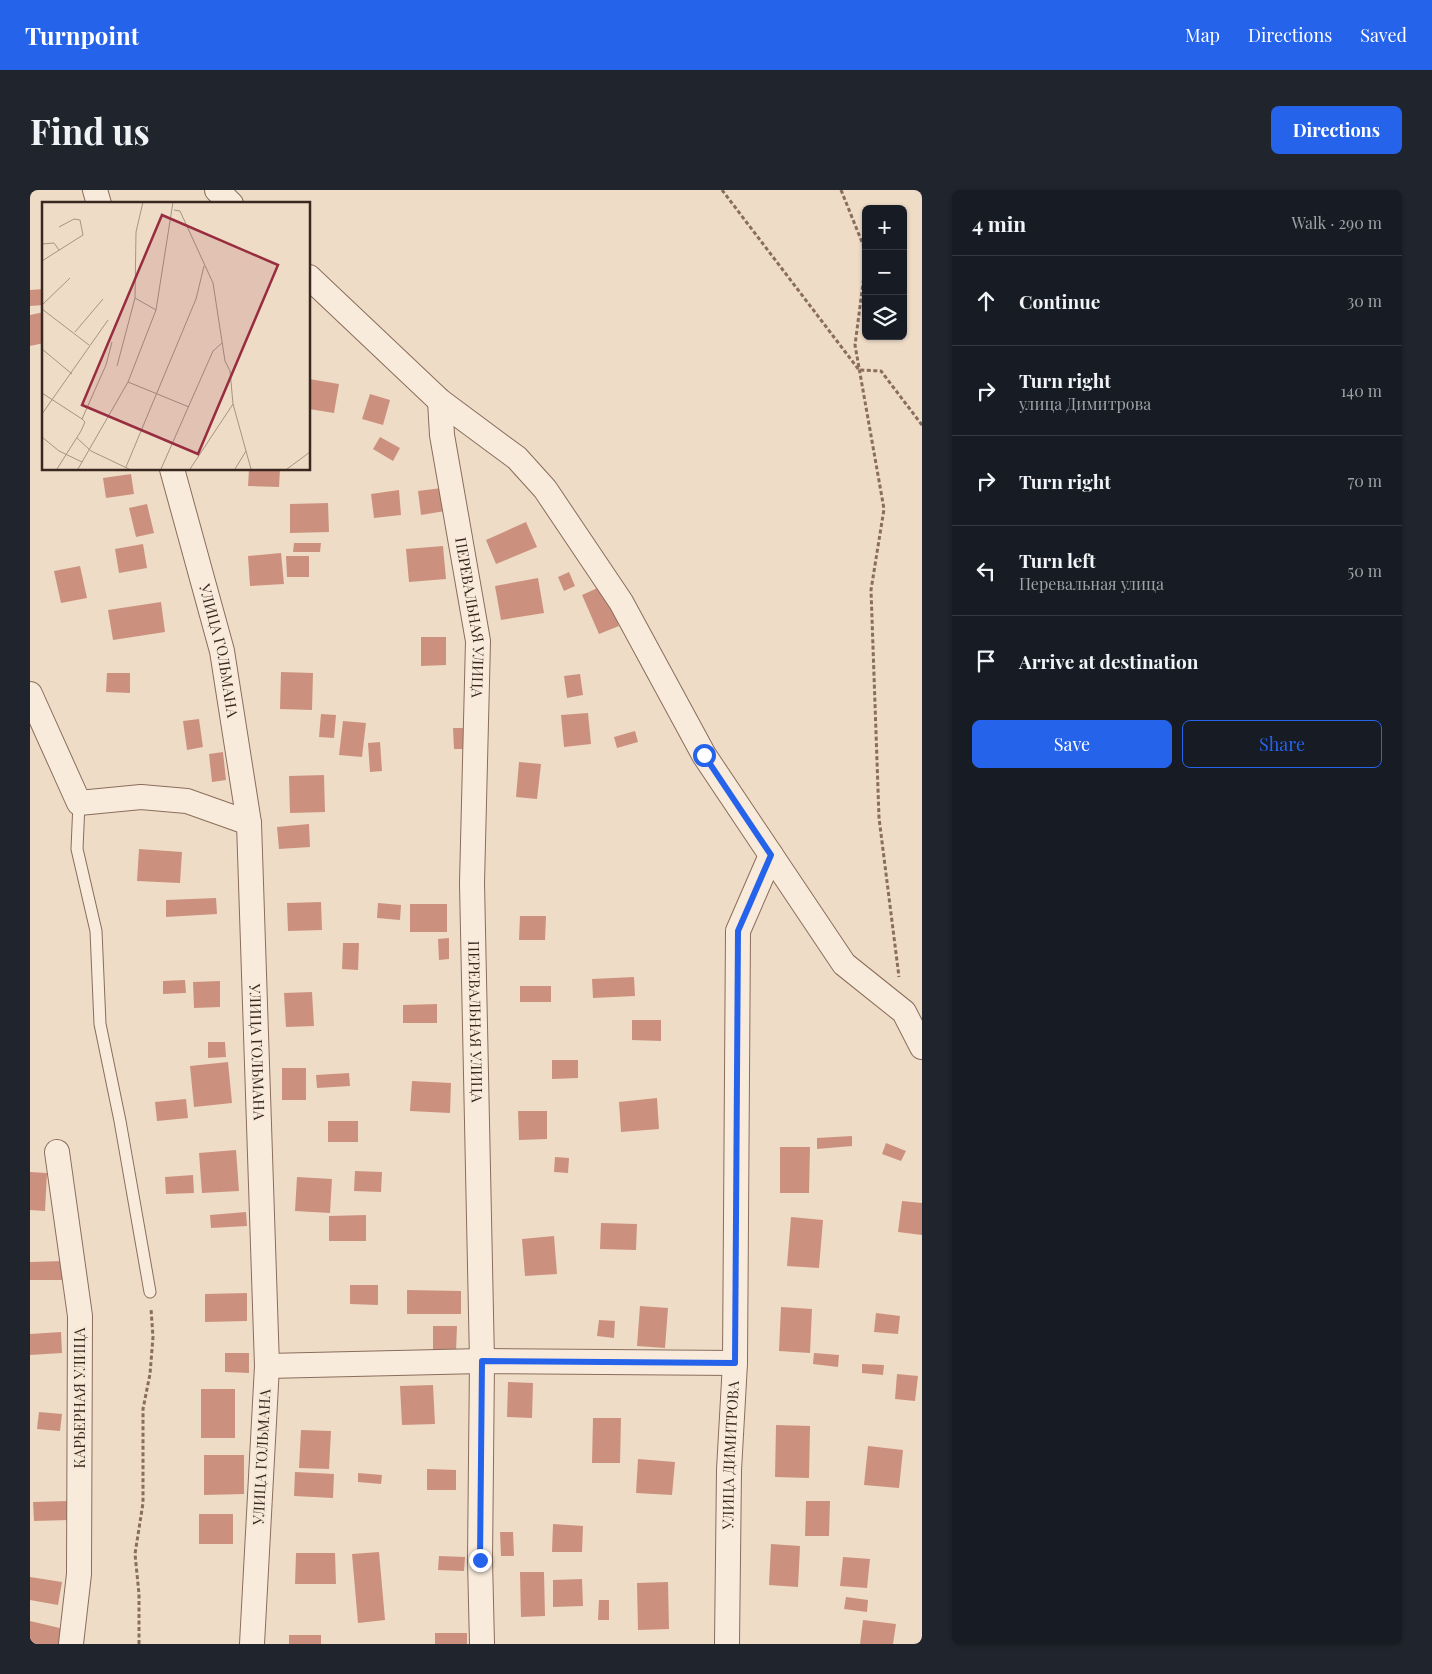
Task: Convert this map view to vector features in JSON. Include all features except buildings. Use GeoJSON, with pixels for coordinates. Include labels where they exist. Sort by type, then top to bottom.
{"type":"FeatureCollection","features":[{"type":"Feature","properties":{"kind":"street"},"geometry":{"type":"LineString","coordinates":[[217,190],[229,202]]}},
{"type":"Feature","properties":{"kind":"street"},"geometry":{"type":"LineString","coordinates":[[310,278],[440,401],[517,458],[545,489],[621,602],[704,755],[844,964],[904,1012],[922,1047]]}},
{"type":"Feature","properties":{"kind":"street","name":"ПЕРЕВАЛЬНАЯ УЛИЦА"},"geometry":{"type":"LineString","coordinates":[[440,401],[442,435],[478,641],[472,883],[482,1361],[480,1560],[482,1644]]}},
{"type":"Feature","properties":{"kind":"street","name":"УЛИЦА ГОЛЬМАНА"},"geometry":{"type":"LineString","coordinates":[[172,470],[222,651],[250,822],[267,1366],[252,1644]]}},
{"type":"Feature","properties":{"kind":"street"},"geometry":{"type":"LineString","coordinates":[[30,694],[79,803],[142,797],[187,801],[250,822]]}},
{"type":"Feature","properties":{"kind":"street","name":"УЛИЦА ДИМИТРОВА"},"geometry":{"type":"LineString","coordinates":[[727,1644],[729,1470],[735,1363],[738,931],[771,855]]}},
{"type":"Feature","properties":{"kind":"street","name":"КАРЬЕРНАЯ УЛИЦА"},"geometry":{"type":"LineString","coordinates":[[57,1152],[80,1316],[79,1574],[71,1644]]}},
{"type":"Feature","properties":{"kind":"street"},"geometry":{"type":"LineString","coordinates":[[267,1366],[482,1361],[735,1363]]}},
{"type":"Feature","properties":{"kind":"lane"},"geometry":{"type":"LineString","coordinates":[[79,803],[77,848],[96,931],[100,1024],[120,1121],[150,1292]]}},
{"type":"Feature","properties":{"kind":"path"},"geometry":{"type":"LineString","coordinates":[[722,190],[859,370]]}},
{"type":"Feature","properties":{"kind":"path"},"geometry":{"type":"LineString","coordinates":[[841,190],[865,250]]}},
{"type":"Feature","properties":{"kind":"path"},"geometry":{"type":"LineString","coordinates":[[862,291],[855,345],[884,509],[871,590],[879,818],[904,1012]]}},
{"type":"Feature","properties":{"kind":"path"},"geometry":{"type":"LineString","coordinates":[[859,370],[881,371],[922,425]]}},
{"type":"Feature","properties":{"kind":"path"},"geometry":{"type":"LineString","coordinates":[[139,1644],[139,1594],[135,1554],[143,1503],[143,1409],[150,1374],[153,1337],[150,1292]]}},
{"type":"Feature","properties":{"kind":"route"},"geometry":{"type":"LineString","coordinates":[[480,1560],[482,1361],[735,1363],[738,931],[771,855],[704,755]]}}]}
